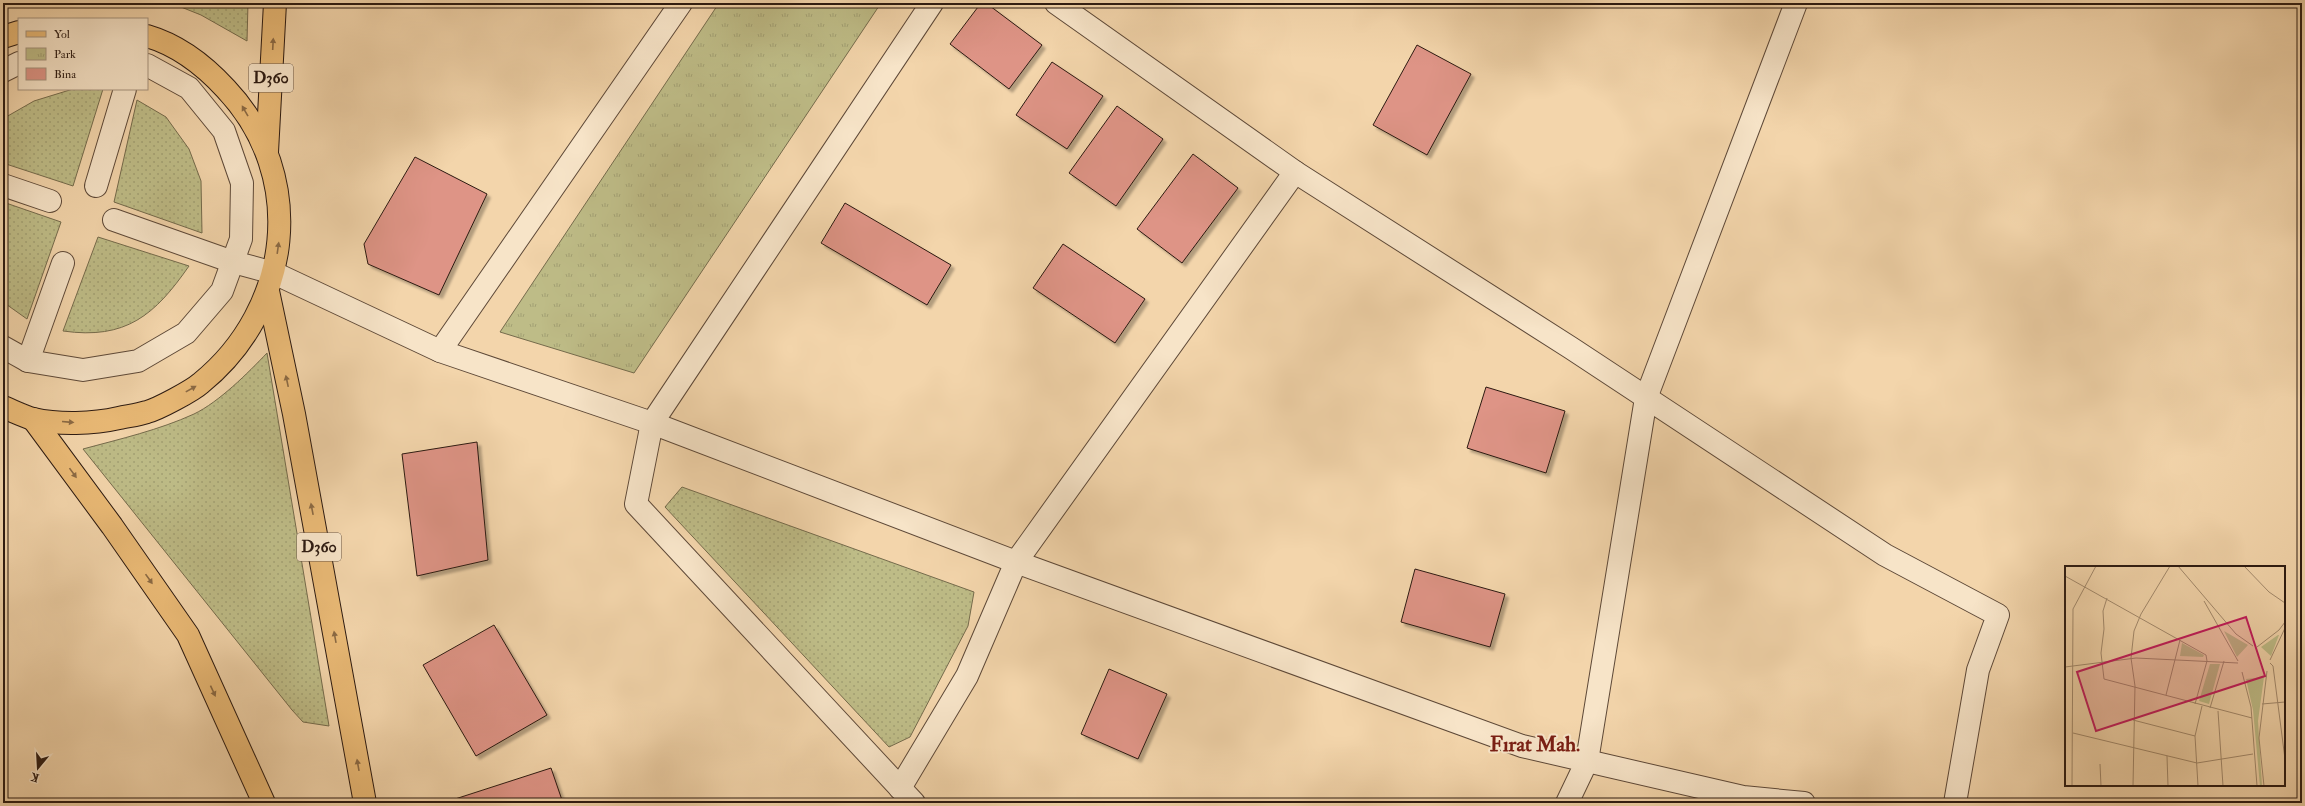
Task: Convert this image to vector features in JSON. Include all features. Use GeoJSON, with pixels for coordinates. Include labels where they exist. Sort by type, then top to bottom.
{"type":"FeatureCollection","features":[{"type":"Feature","properties":{"kind":"main road","name":"D360"},"geometry":{"type":"LineString","coordinates":[[267,153],[275,3]]}},
{"type":"Feature","properties":{"kind":"main road"},"geometry":{"type":"LineString","coordinates":[[3,37],[18,32]]}},
{"type":"Feature","properties":{"kind":"main road"},"geometry":{"type":"LineString","coordinates":[[3,407],[33,419],[92,424],[149,412],[200,384],[241,343],[271,282],[280,233],[278,199],[267,153],[243,106],[207,68],[162,40],[148,36]]}},
{"type":"Feature","properties":{"kind":"main road","name":"D360"},"geometry":{"type":"LineString","coordinates":[[271,282],[365,803]]}},
{"type":"Feature","properties":{"kind":"main road"},"geometry":{"type":"LineString","coordinates":[[33,419],[112,526],[188,636],[264,803]]}},
{"type":"Feature","properties":{"kind":"street"},"geometry":{"type":"LineString","coordinates":[[440,351],[681,3]]}},
{"type":"Feature","properties":{"kind":"street"},"geometry":{"type":"LineString","coordinates":[[932,3],[652,423],[636,504],[907,795],[967,676],[1016,562],[1295,172]]}},
{"type":"Feature","properties":{"kind":"street"},"geometry":{"type":"LineString","coordinates":[[1056,3],[1295,172],[1646,398],[1885,555],[1998,615],[1978,670],[1955,803]]}},
{"type":"Feature","properties":{"kind":"street"},"geometry":{"type":"LineString","coordinates":[[1567,803],[1586,761],[1646,398],[1796,3]]}},
{"type":"Feature","properties":{"kind":"street"},"geometry":{"type":"LineString","coordinates":[[3,71],[18,64]]}},
{"type":"Feature","properties":{"kind":"street"},"geometry":{"type":"LineString","coordinates":[[3,347],[28,361],[83,370],[138,360],[186,333],[222,291],[241,239],[242,183],[224,131],[189,88],[148,66]]}},
{"type":"Feature","properties":{"kind":"street"},"geometry":{"type":"LineString","coordinates":[[96,186],[125,90]]}},
{"type":"Feature","properties":{"kind":"street"},"geometry":{"type":"LineString","coordinates":[[3,185],[50,201]]}},
{"type":"Feature","properties":{"kind":"street"},"geometry":{"type":"LineString","coordinates":[[114,220],[233,262],[271,282],[440,351],[652,423],[1016,562],[1522,746],[1743,797],[1804,803]]}},
{"type":"Feature","properties":{"kind":"street"},"geometry":{"type":"LineString","coordinates":[[28,361],[64,263]]}},
{"type":"Feature","properties":{"kind":"green space"},"geometry":{"type":"Polygon","coordinates":[[[171,3],[248,3],[247,41],[201,15],[171,3]]]}},
{"type":"Feature","properties":{"kind":"green space"},"geometry":{"type":"Polygon","coordinates":[[[719,3],[881,3],[634,373],[500,332],[719,3]]]}},
{"type":"Feature","properties":{"kind":"green space"},"geometry":{"type":"Polygon","coordinates":[[[70,90],[103,90],[73,186],[3,163],[3,120],[34,101],[70,90]]]}},
{"type":"Feature","properties":{"kind":"green space"},"geometry":{"type":"Polygon","coordinates":[[[137,100],[166,117],[189,149],[201,181],[202,233],[114,202],[137,100]]]}},
{"type":"Feature","properties":{"kind":"green space"},"geometry":{"type":"Polygon","coordinates":[[[3,202],[61,222],[27,319],[3,302],[3,202]]]}},
{"type":"Feature","properties":{"kind":"green space"},"geometry":{"type":"Polygon","coordinates":[[[98,237],[189,266],[164,298],[137,320],[122,327],[104,332],[85,333],[63,331],[98,237]]]}},
{"type":"Feature","properties":{"kind":"green space"},"geometry":{"type":"Polygon","coordinates":[[[267,353],[329,726],[303,722],[292,710],[83,449],[125,438],[181,420],[204,409],[223,395],[267,353]]]}},
{"type":"Feature","properties":{"kind":"green space"},"geometry":{"type":"Polygon","coordinates":[[[682,487],[974,592],[968,626],[910,737],[889,747],[665,507],[682,487]]]}},
{"type":"Feature","properties":{"kind":"building"},"geometry":{"type":"Polygon","coordinates":[[[981,3],[986,3],[1042,45],[1009,89],[950,44],[981,3]]]}},
{"type":"Feature","properties":{"kind":"building"},"geometry":{"type":"Polygon","coordinates":[[[1417,45],[1471,74],[1427,155],[1373,125],[1417,45]]]}},
{"type":"Feature","properties":{"kind":"building"},"geometry":{"type":"Polygon","coordinates":[[[1052,62],[1103,96],[1067,149],[1016,115],[1052,62]]]}},
{"type":"Feature","properties":{"kind":"building"},"geometry":{"type":"Polygon","coordinates":[[[1117,106],[1163,139],[1116,206],[1069,173],[1117,106]]]}},
{"type":"Feature","properties":{"kind":"building"},"geometry":{"type":"Polygon","coordinates":[[[1193,154],[1238,188],[1182,263],[1137,229],[1193,154]]]}},
{"type":"Feature","properties":{"kind":"building"},"geometry":{"type":"Polygon","coordinates":[[[415,157],[487,194],[439,295],[368,264],[364,244],[415,157]]]}},
{"type":"Feature","properties":{"kind":"building"},"geometry":{"type":"Polygon","coordinates":[[[845,203],[951,265],[927,305],[821,243],[845,203]]]}},
{"type":"Feature","properties":{"kind":"building"},"geometry":{"type":"Polygon","coordinates":[[[1063,244],[1145,299],[1115,343],[1033,288],[1063,244]]]}},
{"type":"Feature","properties":{"kind":"building"},"geometry":{"type":"Polygon","coordinates":[[[1486,387],[1565,411],[1546,473],[1467,448],[1486,387]]]}},
{"type":"Feature","properties":{"kind":"building"},"geometry":{"type":"Polygon","coordinates":[[[477,442],[488,560],[417,576],[402,454],[477,442]]]}},
{"type":"Feature","properties":{"kind":"building"},"geometry":{"type":"Polygon","coordinates":[[[1415,569],[1505,594],[1490,647],[1401,622],[1415,569]]]}},
{"type":"Feature","properties":{"kind":"building"},"geometry":{"type":"Polygon","coordinates":[[[494,625],[547,715],[476,756],[423,665],[494,625]]]}},
{"type":"Feature","properties":{"kind":"building"},"geometry":{"type":"Polygon","coordinates":[[[1109,669],[1167,694],[1138,759],[1081,734],[1109,669]]]}},
{"type":"Feature","properties":{"kind":"building"},"geometry":{"type":"Polygon","coordinates":[[[551,768],[563,803],[453,803],[452,800],[551,768]]]}},
{"type":"Feature","properties":{"kind":"district","name":"Fırat Mah."},"geometry":{"type":"Point","coordinates":[1535,744]}}]}
